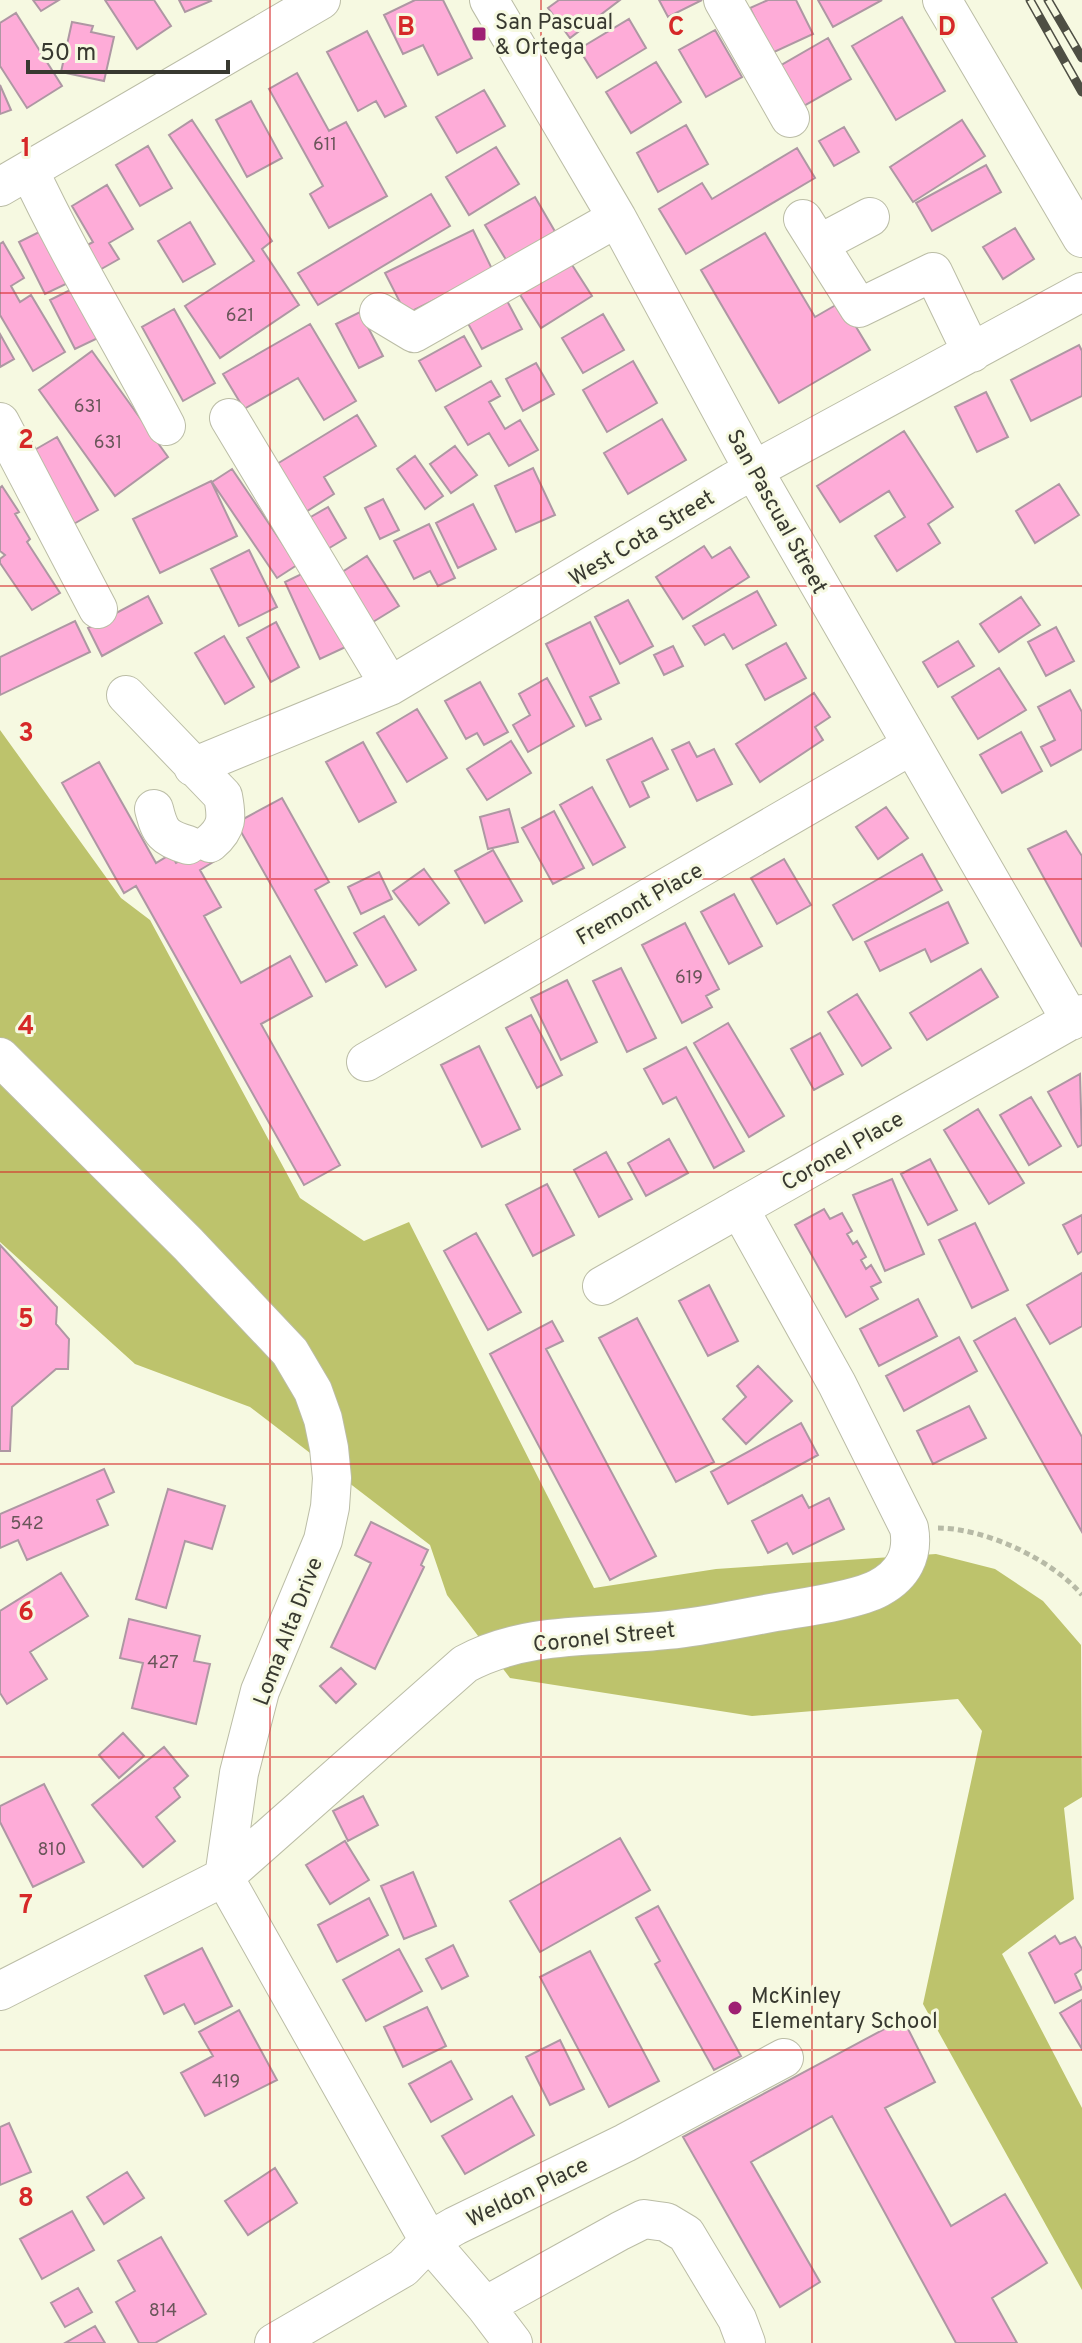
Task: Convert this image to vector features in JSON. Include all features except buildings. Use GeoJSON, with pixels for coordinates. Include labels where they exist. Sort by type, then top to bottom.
{"type":"FeatureCollection","features":[{"type":"Feature","properties":{"kind":"street"},"geometry":{"type":"LineString","coordinates":[[166,426],[54,224],[14,178],[321,0]]}},
{"type":"Feature","properties":{"kind":"street","name":"San Pascual Street"},"geometry":{"type":"LineString","coordinates":[[489,0],[617,218],[754,471],[912,745],[1076,1017]]}},
{"type":"Feature","properties":{"kind":"street"},"geometry":{"type":"LineString","coordinates":[[723,0],[790,118]]}},
{"type":"Feature","properties":{"kind":"street"},"geometry":{"type":"LineString","coordinates":[[942,0],[1082,238]]}},
{"type":"Feature","properties":{"kind":"street"},"geometry":{"type":"LineString","coordinates":[[870,217],[811,232],[859,308],[933,272],[972,353]]}},
{"type":"Feature","properties":{"kind":"street"},"geometry":{"type":"LineString","coordinates":[[379,312],[414,333],[617,218]]}},
{"type":"Feature","properties":{"kind":"street","name":"West Cota Street"},"geometry":{"type":"LineString","coordinates":[[193,767],[390,686],[754,471],[1082,292]]}},
{"type":"Feature","properties":{"kind":"street"},"geometry":{"type":"LineString","coordinates":[[229,418],[390,686]]}},
{"type":"Feature","properties":{"kind":"street"},"geometry":{"type":"LineString","coordinates":[[0,422],[98,609]]}},
{"type":"Feature","properties":{"kind":"street"},"geometry":{"type":"LineString","coordinates":[[126,695],[223,796],[226,815],[221,833],[199,844],[171,840],[159,828],[154,809]]}},
{"type":"Feature","properties":{"kind":"street","name":"Fremont Place"},"geometry":{"type":"LineString","coordinates":[[366,1062],[912,745]]}},
{"type":"Feature","properties":{"kind":"street","name":"Coronel Place"},"geometry":{"type":"LineString","coordinates":[[602,1286],[1076,1017]]}},
{"type":"Feature","properties":{"kind":"street","name":"Loma Alta Drive"},"geometry":{"type":"LineString","coordinates":[[0,1057],[188,1244],[290,1352],[313,1391],[323,1419],[332,1478],[325,1529],[307,1582],[260,1691],[239,1773],[224,1877]]}},
{"type":"Feature","properties":{"kind":"street"},"geometry":{"type":"LineString","coordinates":[[739,1208],[837,1384],[908,1544]]}},
{"type":"Feature","properties":{"kind":"street","name":"Coronel Street"},"geometry":{"type":"LineString","coordinates":[[0,1991],[224,1877],[465,1664],[479,1656],[531,1641],[563,1636],[669,1630],[807,1607],[876,1590],[891,1580],[908,1544]]}},
{"type":"Feature","properties":{"kind":"street"},"geometry":{"type":"LineString","coordinates":[[224,1877],[429,2241],[513,2343]]}},
{"type":"Feature","properties":{"kind":"street","name":"Weldon Place"},"geometry":{"type":"LineString","coordinates":[[274,2343],[312,2334],[403,2268],[429,2241],[455,2226],[625,2143],[784,2058]]}},
{"type":"Feature","properties":{"kind":"street"},"geometry":{"type":"LineString","coordinates":[[485,2306],[644,2219],[666,2222],[686,2234],[737,2319],[746,2343]]}},
{"type":"Feature","properties":{"kind":"path"},"geometry":{"type":"LineString","coordinates":[[908,1544],[951,1528],[1023,1550],[1049,1565],[1082,1595]]}},
{"type":"Feature","properties":{"kind":"green space"},"geometry":{"type":"Polygon","coordinates":[[[0,730],[121,898],[150,920],[300,1198],[364,1241],[409,1222],[594,1588],[716,1569],[936,1554],[995,1569],[1043,1601],[1081,1645],[1082,1797],[1064,1808],[1074,1899],[1002,1954],[1082,2108],[1082,2290],[923,2004],[982,1731],[958,1699],[752,1716],[510,1678],[447,1595],[430,1545],[250,1407],[135,1364],[0,1242],[0,730]]]}},
{"type":"Feature","properties":{"kind":"railway"},"geometry":{"type":"LineString","coordinates":[[1030,0],[1082,92]]}},
{"type":"Feature","properties":{"kind":"railway"},"geometry":{"type":"LineString","coordinates":[[1048,0],[1082,58]]}},
{"type":"Feature","properties":{"kind":"place","name":"San Pascual & Ortega"},"geometry":{"type":"Point","coordinates":[479,34]}},
{"type":"Feature","properties":{"kind":"place","name":"McKinley Elementary School"},"geometry":{"type":"Point","coordinates":[735,2008]}}]}
